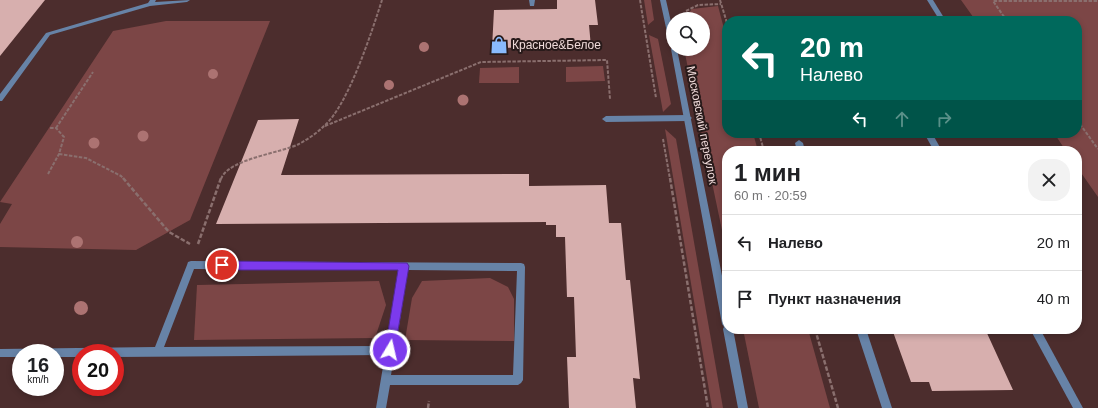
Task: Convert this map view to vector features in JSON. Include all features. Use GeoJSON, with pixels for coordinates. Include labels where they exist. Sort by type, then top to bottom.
{"type":"FeatureCollection","features":[{"type":"Feature","properties":{"kind":"street"},"geometry":{"type":"LineString","coordinates":[[0,99],[48,34],[152,2],[187,0]]}},
{"type":"Feature","properties":{"kind":"street"},"geometry":{"type":"LineString","coordinates":[[663,0],[666,14]]}},
{"type":"Feature","properties":{"kind":"street"},"geometry":{"type":"LineString","coordinates":[[930,0],[940,16]]}},
{"type":"Feature","properties":{"kind":"street","name":"Московский переулок"},"geometry":{"type":"LineString","coordinates":[[675,56],[722,298]]}},
{"type":"Feature","properties":{"kind":"street"},"geometry":{"type":"LineString","coordinates":[[606,120],[688,118]]}},
{"type":"Feature","properties":{"kind":"street"},"geometry":{"type":"LineString","coordinates":[[158,352],[191,265],[521,267],[518,380],[386,380]]}},
{"type":"Feature","properties":{"kind":"street"},"geometry":{"type":"LineString","coordinates":[[381,408],[404,266]]}},
{"type":"Feature","properties":{"kind":"street"},"geometry":{"type":"LineString","coordinates":[[729,334],[743,408]]}},
{"type":"Feature","properties":{"kind":"street"},"geometry":{"type":"LineString","coordinates":[[863,334],[887,408]]}},
{"type":"Feature","properties":{"kind":"street"},"geometry":{"type":"LineString","coordinates":[[1038,334],[1078,408]]}},
{"type":"Feature","properties":{"kind":"street"},"geometry":{"type":"LineString","coordinates":[[0,353],[390,350]]}},
{"type":"Feature","properties":{"kind":"path"},"geometry":{"type":"LineString","coordinates":[[325,126],[340,107],[372,32],[382,0]]}},
{"type":"Feature","properties":{"kind":"path"},"geometry":{"type":"LineString","coordinates":[[640,0],[708,408]]}},
{"type":"Feature","properties":{"kind":"path"},"geometry":{"type":"LineString","coordinates":[[720,0],[725,16]]}},
{"type":"Feature","properties":{"kind":"path"},"geometry":{"type":"LineString","coordinates":[[1004,16],[994,2],[1098,1]]}},
{"type":"Feature","properties":{"kind":"path"},"geometry":{"type":"LineString","coordinates":[[684,12],[697,5],[721,4]]}},
{"type":"Feature","properties":{"kind":"path"},"geometry":{"type":"LineString","coordinates":[[60,154],[86,158],[120,176],[169,232],[197,248],[223,174],[244,161],[300,144],[325,126],[481,62],[606,60],[611,106]]}},
{"type":"Feature","properties":{"kind":"path"},"geometry":{"type":"LineString","coordinates":[[56,128],[93,72]]}},
{"type":"Feature","properties":{"kind":"path"},"geometry":{"type":"LineString","coordinates":[[1082,127],[1098,149]]}},
{"type":"Feature","properties":{"kind":"path"},"geometry":{"type":"LineString","coordinates":[[48,174],[60,154],[64,137],[56,128],[49,128]]}},
{"type":"Feature","properties":{"kind":"path"},"geometry":{"type":"LineString","coordinates":[[816,334],[838,408]]}},
{"type":"Feature","properties":{"kind":"shaded area"},"geometry":{"type":"Polygon","coordinates":[[[644,0],[651,0],[654,20],[648,25],[644,0]]]}},
{"type":"Feature","properties":{"kind":"shaded area"},"geometry":{"type":"Polygon","coordinates":[[[961,0],[1098,0],[1098,197],[1082,174],[1082,146],[1063,146],[1057,138],[1082,138],[1082,16],[972,16],[961,0]]]}},
{"type":"Feature","properties":{"kind":"shaded area"},"geometry":{"type":"Polygon","coordinates":[[[718,6],[722,21],[722,138],[754,138],[757,146],[722,146],[722,230],[685,56],[710,56],[710,12],[690,12],[692,9],[718,6]]]}},
{"type":"Feature","properties":{"kind":"shaded area"},"geometry":{"type":"Polygon","coordinates":[[[166,21],[270,21],[190,220],[136,250],[0,247],[0,224],[12,204],[0,202],[113,31],[166,21]]]}},
{"type":"Feature","properties":{"kind":"shaded area"},"geometry":{"type":"Polygon","coordinates":[[[649,35],[658,39],[671,104],[663,112],[649,35]]]}},
{"type":"Feature","properties":{"kind":"shaded area"},"geometry":{"type":"Polygon","coordinates":[[[603,66],[605,81],[566,82],[566,67],[603,66]]]}},
{"type":"Feature","properties":{"kind":"shaded area"},"geometry":{"type":"Polygon","coordinates":[[[519,67],[519,83],[479,83],[480,68],[519,67]]]}},
{"type":"Feature","properties":{"kind":"shaded area"},"geometry":{"type":"Polygon","coordinates":[[[665,129],[676,139],[723,408],[712,408],[665,129]]]}},
{"type":"Feature","properties":{"kind":"shaded area"},"geometry":{"type":"Polygon","coordinates":[[[490,278],[508,287],[514,299],[514,341],[405,340],[412,298],[422,281],[490,278]]]}},
{"type":"Feature","properties":{"kind":"shaded area"},"geometry":{"type":"Polygon","coordinates":[[[379,281],[386,305],[375,338],[194,340],[197,285],[379,281]]]}},
{"type":"Feature","properties":{"kind":"shaded area"},"geometry":{"type":"Polygon","coordinates":[[[744,334],[809,334],[830,408],[759,408],[744,334]]]}},
{"type":"Feature","properties":{"kind":"building"},"geometry":{"type":"Polygon","coordinates":[[[0,0],[45,0],[0,56],[0,0]]]}},
{"type":"Feature","properties":{"kind":"building"},"geometry":{"type":"Polygon","coordinates":[[[557,0],[595,0],[598,25],[589,25],[591,47],[492,48],[494,10],[557,9],[557,0]]]}},
{"type":"Feature","properties":{"kind":"building"},"geometry":{"type":"Polygon","coordinates":[[[299,119],[281,175],[529,174],[529,186],[606,185],[609,223],[621,223],[626,280],[630,280],[640,379],[633,378],[636,408],[569,408],[567,357],[576,357],[574,297],[567,297],[565,237],[556,237],[556,225],[546,225],[546,222],[216,224],[258,120],[299,119]]]}},
{"type":"Feature","properties":{"kind":"building"},"geometry":{"type":"Polygon","coordinates":[[[894,334],[987,334],[1013,390],[932,391],[929,382],[911,382],[894,334]]]}},
{"type":"Feature","properties":{"kind":"place","name":"Красное&Белое"},"geometry":{"type":"Point","coordinates":[499,45]}},
{"type":"Feature","properties":{"kind":"route"},"geometry":{"type":"LineString","coordinates":[[222,265],[404,266],[390,350]]}}]}
